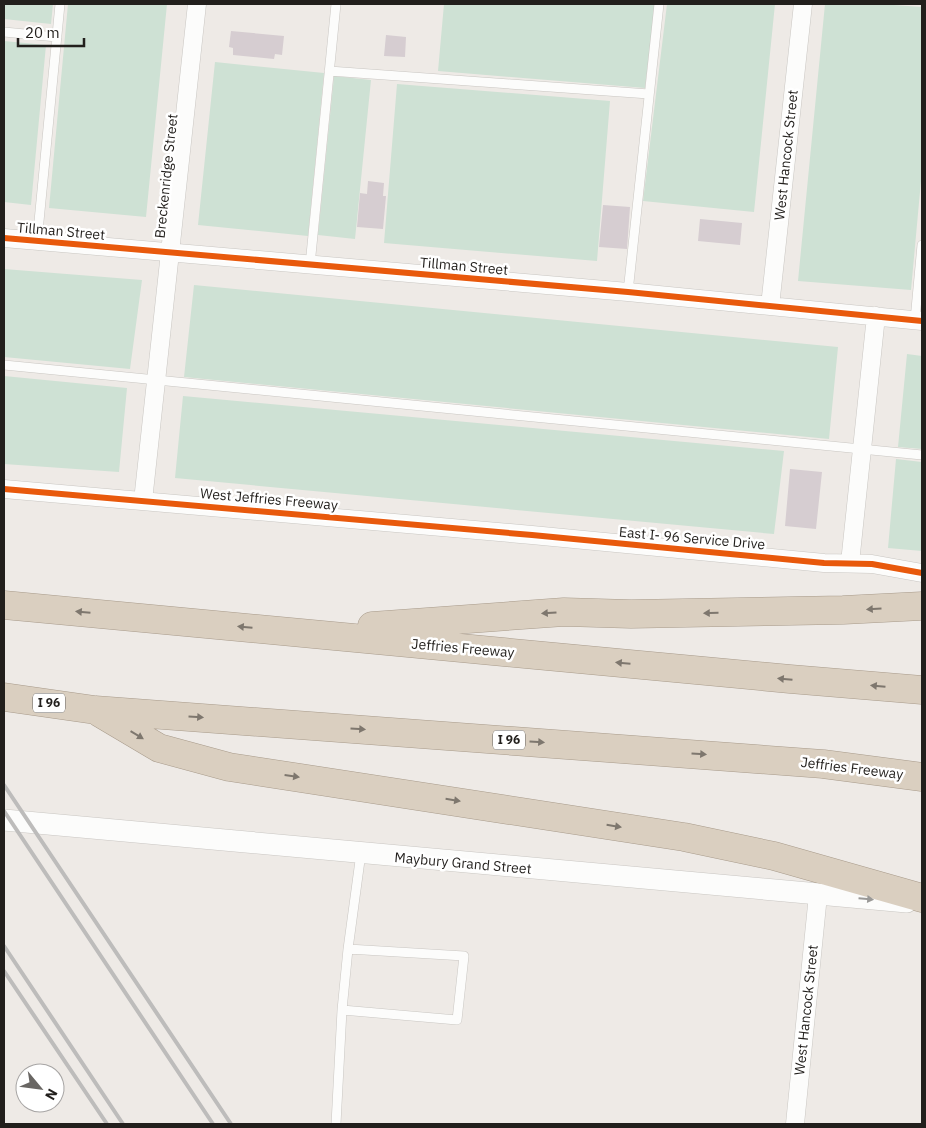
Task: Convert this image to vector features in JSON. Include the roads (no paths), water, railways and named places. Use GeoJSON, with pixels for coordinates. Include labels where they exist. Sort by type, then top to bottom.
{"type":"FeatureCollection","features":[{"type":"Feature","properties":{"kind":"highway","name":"Jeffries Freeway"},"geometry":{"type":"LineString","coordinates":[[4,604],[922,690]]}},
{"type":"Feature","properties":{"kind":"highway"},"geometry":{"type":"LineString","coordinates":[[293,632],[564,612],[631,614],[843,610],[922,606]]}},
{"type":"Feature","properties":{"kind":"highway","name":"Jeffries Freeway"},"geometry":{"type":"LineString","coordinates":[[4,697],[95,710],[823,764],[922,777]]}},
{"type":"Feature","properties":{"kind":"highway"},"geometry":{"type":"LineString","coordinates":[[95,710],[159,748],[229,767],[684,837],[798,862],[922,898]]}},
{"type":"Feature","properties":{"kind":"street","name":"Breckenridge Street"},"geometry":{"type":"LineString","coordinates":[[143,501],[158,380],[197,4]]}},
{"type":"Feature","properties":{"kind":"street","name":"West Hancock Street"},"geometry":{"type":"LineString","coordinates":[[770,306],[802,4]]}},
{"type":"Feature","properties":{"kind":"street","name":"Tillman Street"},"geometry":{"type":"LineString","coordinates":[[4,238],[628,292],[918,320]]}},
{"type":"Feature","properties":{"kind":"street"},"geometry":{"type":"LineString","coordinates":[[850,564],[876,316]]}},
{"type":"Feature","properties":{"kind":"street","name":"West Jeffries Freeway"},"geometry":{"type":"LineString","coordinates":[[4,489],[532,535]]}},
{"type":"Feature","properties":{"kind":"street","name":"East I- 96 Service Drive"},"geometry":{"type":"LineString","coordinates":[[532,535],[824,563],[872,564],[922,573]]}},
{"type":"Feature","properties":{"kind":"street","name":"Maybury Grand Street"},"geometry":{"type":"LineString","coordinates":[[4,820],[922,904]]}},
{"type":"Feature","properties":{"kind":"street","name":"West Hancock Street"},"geometry":{"type":"LineString","coordinates":[[795,1124],[818,895]]}},
{"type":"Feature","properties":{"kind":"lane"},"geometry":{"type":"LineString","coordinates":[[37,242],[60,4]]}},
{"type":"Feature","properties":{"kind":"lane"},"geometry":{"type":"LineString","coordinates":[[310,265],[336,4]]}},
{"type":"Feature","properties":{"kind":"lane"},"geometry":{"type":"LineString","coordinates":[[628,292],[659,4]]}},
{"type":"Feature","properties":{"kind":"lane"},"geometry":{"type":"LineString","coordinates":[[4,32],[57,37]]}},
{"type":"Feature","properties":{"kind":"lane"},"geometry":{"type":"LineString","coordinates":[[329,72],[649,94]]}},
{"type":"Feature","properties":{"kind":"lane"},"geometry":{"type":"LineString","coordinates":[[918,320],[922,245]]}},
{"type":"Feature","properties":{"kind":"lane"},"geometry":{"type":"LineString","coordinates":[[4,365],[922,455]]}},
{"type":"Feature","properties":{"kind":"lane"},"geometry":{"type":"LineString","coordinates":[[336,1124],[342,1010],[361,853]]}},
{"type":"Feature","properties":{"kind":"lane"},"geometry":{"type":"LineString","coordinates":[[342,1010],[457,1020],[464,956],[348,949]]}},
{"type":"Feature","properties":{"kind":"railway"},"geometry":{"type":"LineString","coordinates":[[4,785],[231,1124]]}},
{"type":"Feature","properties":{"kind":"railway"},"geometry":{"type":"LineString","coordinates":[[4,811],[213,1124]]}},
{"type":"Feature","properties":{"kind":"railway"},"geometry":{"type":"LineString","coordinates":[[4,946],[123,1124]]}},
{"type":"Feature","properties":{"kind":"railway"},"geometry":{"type":"LineString","coordinates":[[4,971],[107,1124]]}}]}
